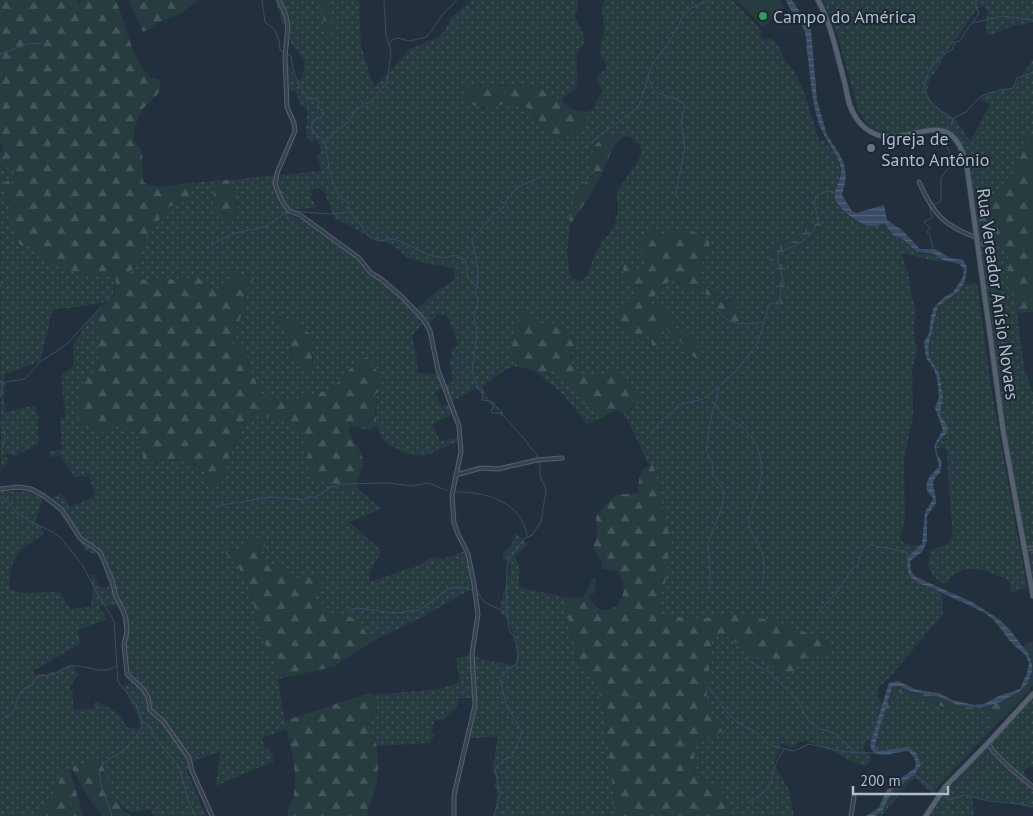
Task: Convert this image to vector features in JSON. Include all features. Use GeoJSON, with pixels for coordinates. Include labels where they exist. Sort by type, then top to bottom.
{"type":"FeatureCollection","features":[{"type":"Feature","properties":{"kind":"main road","name":"Rua Vereador Anísio Novaes"},"geometry":{"type":"LineString","coordinates":[[818,0],[830,26],[849,102],[854,115],[862,126],[873,134],[885,137],[929,130],[944,132],[959,142],[962,148],[967,167],[1003,430],[1033,596]]}},
{"type":"Feature","properties":{"kind":"main road"},"geometry":{"type":"LineString","coordinates":[[926,816],[945,786],[1033,694]]}},
{"type":"Feature","properties":{"kind":"street"},"geometry":{"type":"LineString","coordinates":[[279,0],[288,26],[285,57],[287,107],[294,123],[295,131],[277,173],[275,184],[282,201],[290,211],[300,215],[359,258],[371,273],[402,297],[424,320],[430,331],[438,370],[459,426],[461,452],[452,495],[454,523],[468,554],[478,614],[472,654],[475,705],[454,795],[454,816]]}},
{"type":"Feature","properties":{"kind":"street"},"geometry":{"type":"LineString","coordinates":[[919,182],[931,206],[947,224],[977,238]]}},
{"type":"Feature","properties":{"kind":"street"},"geometry":{"type":"LineString","coordinates":[[456,475],[481,468],[498,469],[537,460],[562,458]]}},
{"type":"Feature","properties":{"kind":"street"},"geometry":{"type":"LineString","coordinates":[[0,489],[19,487],[31,489],[44,496],[62,510],[80,538],[100,552],[126,619],[127,632],[124,644],[127,674],[144,690],[148,697],[150,710],[163,721],[182,746],[189,758],[192,771],[212,816]]}},
{"type":"Feature","properties":{"kind":"street"},"geometry":{"type":"LineString","coordinates":[[1023,549],[1033,548]]}},
{"type":"Feature","properties":{"kind":"street"},"geometry":{"type":"LineString","coordinates":[[988,743],[993,751],[1010,768],[1033,787]]}},
{"type":"Feature","properties":{"kind":"street"},"geometry":{"type":"LineString","coordinates":[[851,816],[854,797]]}},
{"type":"Feature","properties":{"kind":"green space"},"geometry":{"type":"Polygon","coordinates":[[[0,0],[76,0],[80,4],[82,0],[115,0],[133,50],[143,69],[151,78],[157,78],[160,83],[159,91],[140,113],[134,134],[134,141],[142,151],[143,181],[152,186],[188,183],[192,186],[189,199],[168,207],[147,237],[134,268],[129,272],[148,281],[162,277],[174,280],[196,277],[216,289],[229,285],[233,279],[231,268],[235,269],[239,274],[253,274],[254,279],[247,288],[247,299],[231,345],[240,348],[245,353],[254,378],[264,396],[275,397],[288,402],[296,401],[319,392],[330,392],[354,365],[370,357],[379,376],[380,389],[375,395],[377,401],[375,411],[377,426],[370,430],[351,426],[348,430],[363,458],[363,466],[356,487],[342,490],[335,485],[330,477],[320,480],[314,479],[308,466],[307,441],[298,428],[255,411],[248,419],[233,446],[223,476],[210,487],[207,487],[208,474],[190,462],[178,460],[157,463],[146,462],[143,459],[142,443],[133,428],[112,427],[96,435],[96,428],[94,426],[78,424],[77,407],[83,384],[95,370],[98,362],[99,331],[93,315],[105,303],[111,301],[116,279],[115,276],[77,273],[56,266],[46,260],[36,249],[20,245],[18,242],[9,215],[14,207],[6,198],[3,183],[9,180],[15,187],[19,185],[14,171],[5,167],[0,168],[0,153],[3,150],[0,142],[0,0]]]}},
{"type":"Feature","properties":{"kind":"green space"},"geometry":{"type":"Polygon","coordinates":[[[129,0],[199,0],[180,14],[158,22],[143,32],[129,0]]]}},
{"type":"Feature","properties":{"kind":"green space"},"geometry":{"type":"Polygon","coordinates":[[[275,0],[320,0],[333,34],[331,0],[359,0],[361,45],[372,82],[375,86],[409,49],[438,38],[445,30],[451,18],[472,0],[578,0],[575,16],[585,41],[577,55],[577,83],[574,91],[562,99],[550,98],[544,88],[490,83],[475,84],[481,109],[505,104],[519,104],[533,114],[547,133],[553,137],[560,138],[569,135],[583,124],[588,116],[587,112],[593,110],[596,101],[603,92],[602,87],[597,83],[599,74],[606,69],[607,65],[600,54],[604,31],[602,9],[605,0],[732,0],[761,30],[761,36],[764,39],[767,40],[769,38],[778,44],[784,59],[794,71],[802,88],[819,141],[825,140],[841,167],[835,195],[837,202],[852,219],[875,226],[884,223],[889,231],[904,240],[920,254],[934,253],[944,260],[939,262],[902,254],[916,310],[914,330],[917,351],[912,371],[913,418],[904,459],[905,520],[900,539],[905,544],[921,546],[908,557],[907,565],[909,572],[912,577],[923,585],[942,594],[943,614],[889,678],[878,687],[877,696],[882,704],[871,740],[867,740],[863,750],[870,755],[871,759],[866,766],[855,763],[833,751],[805,740],[791,747],[783,743],[781,744],[774,764],[789,790],[794,816],[730,816],[728,803],[718,786],[696,776],[694,753],[696,745],[707,738],[719,725],[712,717],[706,704],[712,639],[716,636],[725,635],[745,647],[799,664],[808,655],[822,654],[828,641],[773,621],[740,614],[714,618],[685,618],[660,615],[659,599],[667,577],[665,518],[653,465],[649,465],[626,416],[639,400],[626,378],[610,373],[593,377],[583,375],[575,369],[571,361],[574,341],[561,323],[536,324],[528,310],[523,312],[513,338],[512,352],[515,366],[507,369],[482,386],[486,396],[503,412],[502,418],[476,388],[451,402],[444,388],[435,392],[442,407],[450,403],[453,414],[432,424],[440,441],[460,437],[460,442],[427,454],[414,455],[400,451],[382,440],[376,419],[378,373],[375,371],[372,362],[363,361],[355,365],[330,392],[319,392],[296,401],[288,402],[275,397],[264,396],[261,393],[256,384],[248,358],[231,346],[247,299],[247,288],[254,279],[239,274],[235,269],[234,279],[229,286],[222,290],[189,278],[174,280],[162,277],[148,281],[129,272],[134,268],[147,237],[168,207],[189,199],[192,186],[188,183],[214,181],[213,207],[220,218],[236,219],[238,202],[228,180],[321,171],[317,155],[321,151],[317,139],[310,142],[307,137],[306,106],[300,105],[296,90],[287,92],[282,66],[285,55],[296,81],[301,79],[304,71],[304,61],[287,36],[275,0]],[[616,134],[595,172],[581,186],[569,219],[567,252],[569,270],[572,278],[581,281],[588,275],[594,256],[603,240],[614,227],[618,210],[617,191],[635,166],[642,152],[640,147],[627,136],[623,137],[616,134]],[[318,188],[310,191],[313,195],[310,197],[317,207],[290,211],[289,215],[302,220],[342,247],[415,311],[440,289],[455,280],[453,268],[428,264],[408,258],[393,245],[375,239],[334,218],[325,192],[318,188]],[[816,222],[797,234],[793,243],[779,242],[777,269],[772,276],[777,283],[779,295],[767,306],[783,292],[789,277],[785,272],[786,263],[781,254],[784,251],[802,247],[822,226],[816,222]],[[687,229],[667,237],[653,231],[645,254],[647,264],[641,269],[633,267],[633,284],[637,287],[637,299],[633,302],[620,324],[637,339],[648,332],[650,333],[650,339],[655,345],[664,327],[667,326],[671,336],[680,341],[695,358],[672,326],[672,323],[659,308],[646,300],[672,279],[675,279],[680,286],[689,291],[695,287],[711,294],[717,301],[717,314],[737,312],[737,307],[731,300],[720,301],[700,280],[700,266],[705,236],[687,229]],[[438,314],[426,326],[423,324],[412,336],[418,373],[440,374],[444,385],[454,381],[449,361],[452,358],[452,349],[458,345],[448,317],[438,314]],[[277,316],[274,320],[282,326],[287,336],[292,357],[313,364],[313,339],[290,320],[277,316]]]}},
{"type":"Feature","properties":{"kind":"green space"},"geometry":{"type":"Polygon","coordinates":[[[320,0],[331,0],[333,34],[331,39],[328,39],[327,36],[320,0]]]}},
{"type":"Feature","properties":{"kind":"green space","name":"Campo do América"},"geometry":{"type":"Polygon","coordinates":[[[737,0],[779,0],[784,6],[763,27],[737,0]]]}},
{"type":"Feature","properties":{"kind":"green space"},"geometry":{"type":"Polygon","coordinates":[[[823,0],[1033,0],[1033,22],[1010,27],[989,36],[986,27],[987,11],[984,6],[978,8],[945,54],[931,77],[927,90],[931,101],[942,111],[954,117],[971,141],[990,104],[980,100],[985,93],[996,91],[1001,87],[1010,89],[1013,87],[1033,60],[1033,137],[1025,138],[1016,169],[1009,180],[998,191],[986,201],[974,205],[966,155],[954,135],[941,129],[927,129],[896,134],[882,133],[869,126],[858,109],[837,34],[823,0]]]}},
{"type":"Feature","properties":{"kind":"green space"},"geometry":{"type":"Polygon","coordinates":[[[490,83],[500,86],[520,83],[544,88],[550,98],[562,99],[569,107],[587,112],[588,116],[578,129],[569,135],[552,138],[533,113],[524,106],[510,103],[483,107],[475,106],[468,102],[465,88],[475,84],[490,83]]]}},
{"type":"Feature","properties":{"kind":"green space"},"geometry":{"type":"Polygon","coordinates":[[[616,134],[623,137],[613,147],[603,172],[570,225],[571,210],[576,196],[595,172],[592,158],[595,147],[598,142],[616,134]]]}},
{"type":"Feature","properties":{"kind":"green space"},"geometry":{"type":"Polygon","coordinates":[[[1033,137],[1033,312],[1020,313],[1017,312],[1007,272],[1010,259],[1009,251],[997,246],[979,248],[974,205],[986,201],[1009,180],[1016,169],[1025,138],[1033,137]]]}},
{"type":"Feature","properties":{"kind":"green space"},"geometry":{"type":"Polygon","coordinates":[[[6,166],[15,171],[20,185],[15,187],[13,185],[6,198],[14,207],[11,210],[14,229],[20,245],[36,249],[46,260],[77,273],[115,275],[116,279],[111,301],[53,309],[40,362],[5,374],[4,401],[6,412],[35,405],[38,416],[38,444],[23,452],[18,451],[18,456],[4,454],[3,456],[8,458],[7,464],[3,466],[1,473],[0,168],[6,166]]]}},
{"type":"Feature","properties":{"kind":"green space"},"geometry":{"type":"Polygon","coordinates":[[[228,180],[237,197],[236,219],[220,218],[213,212],[214,181],[228,180]]]}},
{"type":"Feature","properties":{"kind":"green space"},"geometry":{"type":"Polygon","coordinates":[[[816,222],[821,223],[822,226],[799,250],[781,253],[786,263],[785,272],[789,277],[783,289],[784,297],[782,304],[777,308],[770,309],[767,302],[769,299],[779,295],[777,283],[772,276],[777,269],[769,260],[771,249],[779,242],[793,243],[797,234],[816,222]]]}},
{"type":"Feature","properties":{"kind":"green space"},"geometry":{"type":"Polygon","coordinates":[[[680,229],[697,233],[706,238],[709,248],[699,272],[700,281],[720,301],[738,302],[737,312],[741,321],[741,325],[735,326],[723,321],[718,314],[716,302],[711,295],[707,295],[696,287],[687,292],[682,290],[679,282],[675,279],[662,287],[653,298],[646,300],[672,317],[673,326],[695,343],[699,353],[698,358],[695,358],[680,341],[671,336],[666,326],[655,346],[652,345],[648,332],[635,340],[632,339],[616,313],[617,309],[637,299],[637,287],[626,278],[623,268],[624,264],[641,269],[647,264],[647,258],[638,248],[645,233],[652,231],[667,237],[674,230],[680,229]]]}},
{"type":"Feature","properties":{"kind":"green space"},"geometry":{"type":"Polygon","coordinates":[[[997,246],[1009,251],[1010,259],[1007,272],[1017,312],[1024,367],[1033,394],[1033,580],[1025,550],[996,387],[979,248],[997,246]]]}},
{"type":"Feature","properties":{"kind":"green space"},"geometry":{"type":"Polygon","coordinates":[[[977,283],[991,387],[1027,588],[1011,592],[1008,580],[983,570],[967,569],[960,571],[946,584],[932,575],[929,566],[932,550],[947,544],[953,536],[947,452],[942,447],[936,449],[939,441],[946,435],[946,423],[940,415],[943,397],[939,373],[927,350],[939,305],[956,294],[963,285],[977,283]]]}},
{"type":"Feature","properties":{"kind":"green space"},"geometry":{"type":"Polygon","coordinates":[[[525,310],[528,310],[537,324],[546,322],[550,324],[561,323],[574,341],[571,358],[572,364],[576,369],[584,375],[595,377],[612,371],[621,374],[631,384],[639,403],[633,405],[626,416],[617,410],[607,415],[583,403],[578,390],[560,381],[553,365],[542,377],[535,371],[515,366],[512,352],[513,337],[517,322],[525,310]]]}},
{"type":"Feature","properties":{"kind":"green space"},"geometry":{"type":"Polygon","coordinates":[[[93,315],[99,331],[98,362],[95,370],[83,384],[78,424],[94,426],[96,428],[117,426],[133,428],[142,443],[143,459],[146,462],[185,460],[208,474],[206,484],[228,457],[248,419],[255,411],[291,424],[303,432],[306,437],[309,458],[322,479],[330,477],[340,488],[356,487],[381,509],[349,522],[381,550],[371,569],[370,582],[422,564],[432,557],[443,559],[466,551],[476,586],[421,618],[379,638],[379,636],[366,633],[364,629],[351,620],[332,613],[320,600],[312,599],[310,597],[316,591],[283,566],[264,564],[260,551],[265,549],[264,542],[243,545],[236,553],[228,547],[233,562],[238,566],[252,594],[256,617],[271,653],[278,679],[286,729],[262,738],[265,749],[269,748],[274,761],[216,786],[220,752],[193,761],[187,771],[206,816],[155,816],[149,809],[135,812],[128,810],[111,798],[102,765],[88,763],[73,766],[73,771],[68,770],[60,777],[55,790],[39,810],[40,816],[0,816],[0,491],[30,492],[43,498],[35,523],[41,525],[43,535],[27,545],[13,562],[9,578],[9,589],[23,593],[60,592],[70,609],[91,607],[93,591],[91,575],[95,574],[99,587],[107,588],[109,586],[101,559],[97,555],[85,550],[50,500],[60,493],[71,507],[95,496],[89,476],[75,477],[60,456],[50,457],[49,451],[62,449],[60,418],[65,417],[61,375],[73,366],[73,345],[93,315]],[[117,605],[99,606],[107,619],[77,631],[81,643],[33,671],[35,674],[51,673],[73,663],[78,674],[70,687],[73,695],[73,709],[93,709],[95,701],[118,714],[126,727],[140,729],[138,716],[123,686],[130,683],[124,667],[124,636],[121,615],[117,605]]]}},
{"type":"Feature","properties":{"kind":"green space"},"geometry":{"type":"Polygon","coordinates":[[[277,316],[290,320],[312,335],[312,367],[307,369],[295,362],[283,328],[274,320],[277,316]]]}},
{"type":"Feature","properties":{"kind":"green space"},"geometry":{"type":"Polygon","coordinates":[[[552,365],[557,375],[578,390],[583,403],[607,415],[587,424],[560,391],[542,377],[552,365]]]}},
{"type":"Feature","properties":{"kind":"green space"},"geometry":{"type":"Polygon","coordinates":[[[653,464],[669,533],[667,577],[659,599],[661,615],[705,618],[741,614],[775,622],[804,632],[832,646],[830,651],[822,654],[808,655],[792,673],[785,675],[725,635],[716,636],[712,639],[706,704],[722,731],[704,739],[697,746],[694,756],[696,776],[718,786],[728,803],[730,816],[614,816],[613,788],[602,701],[594,676],[576,658],[564,597],[583,598],[593,578],[596,578],[595,592],[589,597],[596,606],[603,610],[610,609],[617,605],[622,598],[624,590],[617,570],[602,569],[602,563],[593,548],[597,535],[596,517],[616,495],[638,493],[642,472],[653,464]]]}},
{"type":"Feature","properties":{"kind":"green space"},"geometry":{"type":"Polygon","coordinates":[[[516,533],[528,544],[515,557],[519,565],[519,587],[564,597],[576,658],[594,676],[602,701],[613,788],[614,816],[493,816],[498,795],[494,785],[497,779],[492,770],[498,736],[466,739],[476,702],[474,698],[458,698],[457,707],[444,719],[435,720],[431,733],[435,735],[430,743],[377,746],[374,736],[368,732],[367,716],[375,719],[377,707],[373,695],[438,689],[460,682],[456,659],[471,654],[482,659],[513,665],[518,655],[516,642],[512,628],[501,613],[500,608],[510,569],[510,564],[503,558],[503,553],[512,544],[516,533]]]}},
{"type":"Feature","properties":{"kind":"green space"},"geometry":{"type":"Polygon","coordinates":[[[257,538],[265,542],[265,549],[260,551],[264,564],[283,566],[300,580],[321,572],[324,581],[311,597],[320,600],[332,613],[343,614],[356,620],[366,633],[379,636],[379,638],[333,667],[278,679],[271,653],[268,652],[256,617],[252,594],[238,566],[224,551],[226,547],[236,553],[249,540],[257,538]]]}},
{"type":"Feature","properties":{"kind":"green space"},"geometry":{"type":"Polygon","coordinates":[[[1033,641],[1033,684],[1028,692],[996,725],[991,722],[985,709],[956,713],[945,707],[908,697],[895,690],[892,694],[888,716],[881,723],[891,689],[895,686],[941,697],[964,707],[983,708],[1017,694],[1027,684],[1031,675],[1032,664],[1030,657],[1022,646],[1033,641]]]}},
{"type":"Feature","properties":{"kind":"green space"},"geometry":{"type":"Polygon","coordinates":[[[895,690],[908,697],[945,707],[956,713],[986,709],[991,722],[996,725],[939,785],[933,794],[916,778],[910,782],[881,816],[875,816],[892,790],[915,774],[921,765],[917,754],[909,747],[879,751],[875,748],[881,723],[889,715],[891,695],[895,690]]]}},
{"type":"Feature","properties":{"kind":"green space"},"geometry":{"type":"Polygon","coordinates":[[[372,692],[377,707],[375,719],[368,716],[367,722],[376,744],[378,772],[367,816],[288,816],[288,810],[294,794],[295,775],[293,757],[284,721],[372,692]]]}},
{"type":"Feature","properties":{"kind":"green space"},"geometry":{"type":"Polygon","coordinates":[[[1033,697],[1033,767],[1028,767],[1024,774],[1033,786],[1033,807],[972,797],[974,816],[929,816],[945,792],[1033,697]]]}},
{"type":"Feature","properties":{"kind":"green space"},"geometry":{"type":"Polygon","coordinates":[[[94,758],[99,759],[112,788],[111,798],[131,816],[103,816],[90,800],[73,771],[73,766],[88,763],[94,758]]]}},
{"type":"Feature","properties":{"kind":"green space"},"geometry":{"type":"Polygon","coordinates":[[[66,770],[71,773],[83,816],[40,816],[39,807],[49,799],[58,785],[62,772],[66,770]]]}},
{"type":"Feature","properties":{"kind":"water"},"geometry":{"type":"Polygon","coordinates":[[[786,0],[792,0],[811,29],[817,100],[827,135],[844,164],[846,178],[842,195],[852,211],[856,213],[884,205],[887,220],[902,230],[920,249],[935,249],[950,258],[963,260],[967,267],[965,282],[958,292],[938,306],[928,347],[929,357],[939,373],[943,397],[940,415],[947,425],[948,432],[936,447],[937,454],[942,462],[940,473],[936,476],[933,483],[936,503],[927,516],[927,540],[923,551],[910,561],[911,571],[916,577],[972,602],[1000,620],[1029,655],[1032,664],[1032,671],[1027,684],[1019,692],[998,703],[980,708],[957,705],[941,697],[914,692],[898,686],[892,687],[875,748],[879,751],[909,747],[917,754],[921,765],[915,774],[892,790],[883,810],[875,816],[866,816],[879,808],[889,787],[915,768],[916,764],[914,757],[908,751],[884,755],[873,752],[871,748],[871,741],[889,683],[898,681],[917,690],[939,693],[952,700],[974,705],[984,704],[999,696],[1020,689],[1029,663],[1024,654],[990,617],[973,607],[918,583],[912,579],[908,571],[908,557],[922,544],[925,512],[933,499],[928,492],[926,484],[939,466],[935,447],[943,430],[935,408],[939,397],[937,378],[934,369],[926,358],[924,342],[929,334],[934,307],[953,292],[963,277],[964,269],[959,264],[943,260],[933,253],[917,252],[904,240],[893,235],[884,223],[872,226],[860,222],[848,215],[836,201],[835,193],[841,168],[837,157],[821,130],[816,115],[805,33],[786,0]]]}},
{"type":"Feature","properties":{"kind":"waterway"},"geometry":{"type":"LineString","coordinates":[[262,0],[265,22],[275,30],[280,50],[291,56],[299,84],[309,99],[313,98],[319,101],[318,107],[324,113],[321,118],[314,120],[311,127],[317,136],[324,139],[331,175],[337,192],[349,203],[353,216],[368,236],[379,241],[394,239],[429,255],[445,258],[455,255],[465,260],[468,278],[477,287]]}},
{"type":"Feature","properties":{"kind":"waterway"},"geometry":{"type":"LineString","coordinates":[[326,143],[332,135],[348,122],[356,110],[371,101],[387,83],[391,52],[386,34],[384,0]]}},
{"type":"Feature","properties":{"kind":"waterway"},"geometry":{"type":"LineString","coordinates":[[389,45],[392,40],[397,38],[410,41],[426,37],[442,15],[457,0]]}},
{"type":"Feature","properties":{"kind":"waterway"},"geometry":{"type":"LineString","coordinates":[[582,149],[637,108],[641,101],[651,67],[670,40],[686,12],[710,0]]}},
{"type":"Feature","properties":{"kind":"waterway"},"geometry":{"type":"LineString","coordinates":[[953,120],[929,100],[925,86],[926,78],[939,58],[952,50],[955,42],[960,41],[979,13],[976,8],[976,0]]}},
{"type":"Feature","properties":{"kind":"waterway"},"geometry":{"type":"LineString","coordinates":[[973,23],[1003,16],[1033,20]]}},
{"type":"Feature","properties":{"kind":"waterway"},"geometry":{"type":"LineString","coordinates":[[0,54],[28,44],[42,43]]}},
{"type":"Feature","properties":{"kind":"waterway"},"geometry":{"type":"LineString","coordinates":[[951,125],[954,118],[966,112],[980,97],[1013,88],[1017,78],[1033,73]]}},
{"type":"Feature","properties":{"kind":"waterway"},"geometry":{"type":"LineString","coordinates":[[648,75],[655,91],[677,100],[685,106],[681,121],[685,148],[675,196]]}},
{"type":"Feature","properties":{"kind":"waterway"},"geometry":{"type":"LineString","coordinates":[[933,205],[941,200],[941,178],[950,166],[952,157],[943,139]]}},
{"type":"Feature","properties":{"kind":"waterway"},"geometry":{"type":"LineString","coordinates":[[538,457],[501,413],[492,413],[491,410],[494,407],[494,403],[482,400],[483,390],[479,390],[472,372],[477,332],[474,317],[478,300],[475,293],[478,273],[472,239],[494,214],[503,208],[509,197],[518,187],[542,176]]}},
{"type":"Feature","properties":{"kind":"waterway"},"geometry":{"type":"LineString","coordinates":[[650,435],[660,422],[673,412],[678,405],[703,399],[737,370],[758,342],[769,305],[779,301],[784,283],[778,262],[778,253],[799,243],[813,230],[818,219],[815,205],[816,196],[827,191],[835,192]]}},
{"type":"Feature","properties":{"kind":"waterway"},"geometry":{"type":"LineString","coordinates":[[930,207],[932,218],[924,222],[930,228],[927,232],[930,235],[933,248]]}},
{"type":"Feature","properties":{"kind":"waterway"},"geometry":{"type":"LineString","coordinates":[[294,211],[329,214],[350,212]]}},
{"type":"Feature","properties":{"kind":"waterway"},"geometry":{"type":"LineString","coordinates":[[211,246],[235,233],[264,227],[288,212]]}},
{"type":"Feature","properties":{"kind":"waterway"},"geometry":{"type":"LineString","coordinates":[[2,387],[6,382],[25,379],[40,362],[66,345],[101,307]]}},
{"type":"Feature","properties":{"kind":"waterway"},"geometry":{"type":"LineString","coordinates":[[716,309],[732,322],[745,324],[762,322]]}},
{"type":"Feature","properties":{"kind":"waterway"},"geometry":{"type":"LineString","coordinates":[[0,380],[2,387],[0,397]]}},
{"type":"Feature","properties":{"kind":"waterway"},"geometry":{"type":"LineString","coordinates":[[710,592],[708,543],[721,510],[724,496],[723,489],[713,476],[712,462],[706,451],[710,422],[719,388]]}},
{"type":"Feature","properties":{"kind":"waterway"},"geometry":{"type":"LineString","coordinates":[[715,403],[727,419],[738,424],[746,431],[756,444],[759,452],[761,467],[760,484],[750,514],[749,524],[762,554],[764,568],[763,583]]}},
{"type":"Feature","properties":{"kind":"waterway"},"geometry":{"type":"LineString","coordinates":[[0,423],[5,436],[0,450]]}},
{"type":"Feature","properties":{"kind":"waterway"},"geometry":{"type":"LineString","coordinates":[[494,816],[500,794],[495,768],[503,760],[512,757],[522,732],[506,704],[500,679],[508,669],[517,664],[518,656],[514,636],[510,632],[506,610],[507,567],[510,558],[521,543],[525,538],[532,535],[541,522],[546,490],[540,477],[540,463]]}},
{"type":"Feature","properties":{"kind":"waterway"},"geometry":{"type":"LineString","coordinates":[[217,506],[270,497],[302,500],[308,497],[316,497],[331,487],[347,484],[387,483],[411,486],[428,483],[448,491]]}},
{"type":"Feature","properties":{"kind":"waterway"},"geometry":{"type":"LineString","coordinates":[[455,492],[478,494],[501,501],[518,515],[524,524],[527,536]]}},
{"type":"Feature","properties":{"kind":"waterway"},"geometry":{"type":"LineString","coordinates":[[0,497],[4,498],[15,511],[29,521],[60,537],[82,564],[114,621],[118,682],[136,704],[142,726],[139,733],[123,751],[105,762],[99,769],[101,785],[112,816]]}},
{"type":"Feature","properties":{"kind":"waterway"},"geometry":{"type":"LineString","coordinates":[[816,615],[837,592],[852,569],[858,565],[862,553],[868,546],[906,552],[909,559]]}},
{"type":"Feature","properties":{"kind":"waterway"},"geometry":{"type":"LineString","coordinates":[[350,610],[357,608],[395,613],[420,610],[448,589],[457,587],[473,590]]}},
{"type":"Feature","properties":{"kind":"waterway"},"geometry":{"type":"LineString","coordinates":[[478,593],[484,602],[505,612]]}},
{"type":"Feature","properties":{"kind":"waterway"},"geometry":{"type":"LineString","coordinates":[[745,659],[769,672],[797,700],[809,721],[820,729],[835,733],[855,752]]}},
{"type":"Feature","properties":{"kind":"waterway"},"geometry":{"type":"LineString","coordinates":[[0,721],[14,711],[17,699],[23,689],[32,685],[39,676],[51,675],[70,666],[100,670],[111,669],[116,666]]}},
{"type":"Feature","properties":{"kind":"waterway"},"geometry":{"type":"LineString","coordinates":[[709,688],[725,710],[737,722],[759,734],[769,745],[794,751],[809,744],[846,752],[874,753]]}},
{"type":"Feature","properties":{"kind":"waterway"},"geometry":{"type":"LineString","coordinates":[[142,721],[151,727],[154,736],[179,767],[189,803],[196,816]]}},
{"type":"Feature","properties":{"kind":"waterway"},"geometry":{"type":"LineString","coordinates":[[748,802],[766,791],[770,785],[778,758],[784,750]]}},
{"type":"Feature","properties":{"kind":"waterway"},"geometry":{"type":"LineString","coordinates":[[914,775],[933,789]]}},
{"type":"Feature","properties":{"kind":"waterway"},"geometry":{"type":"LineString","coordinates":[[943,797],[949,800],[965,795],[989,801],[1033,807]]}},
{"type":"Feature","properties":{"kind":"place","name":"Campo do América"},"geometry":{"type":"Point","coordinates":[763,16]}},
{"type":"Feature","properties":{"kind":"place","name":"Igreja de Santo Antônio"},"geometry":{"type":"Point","coordinates":[871,148]}}]}
